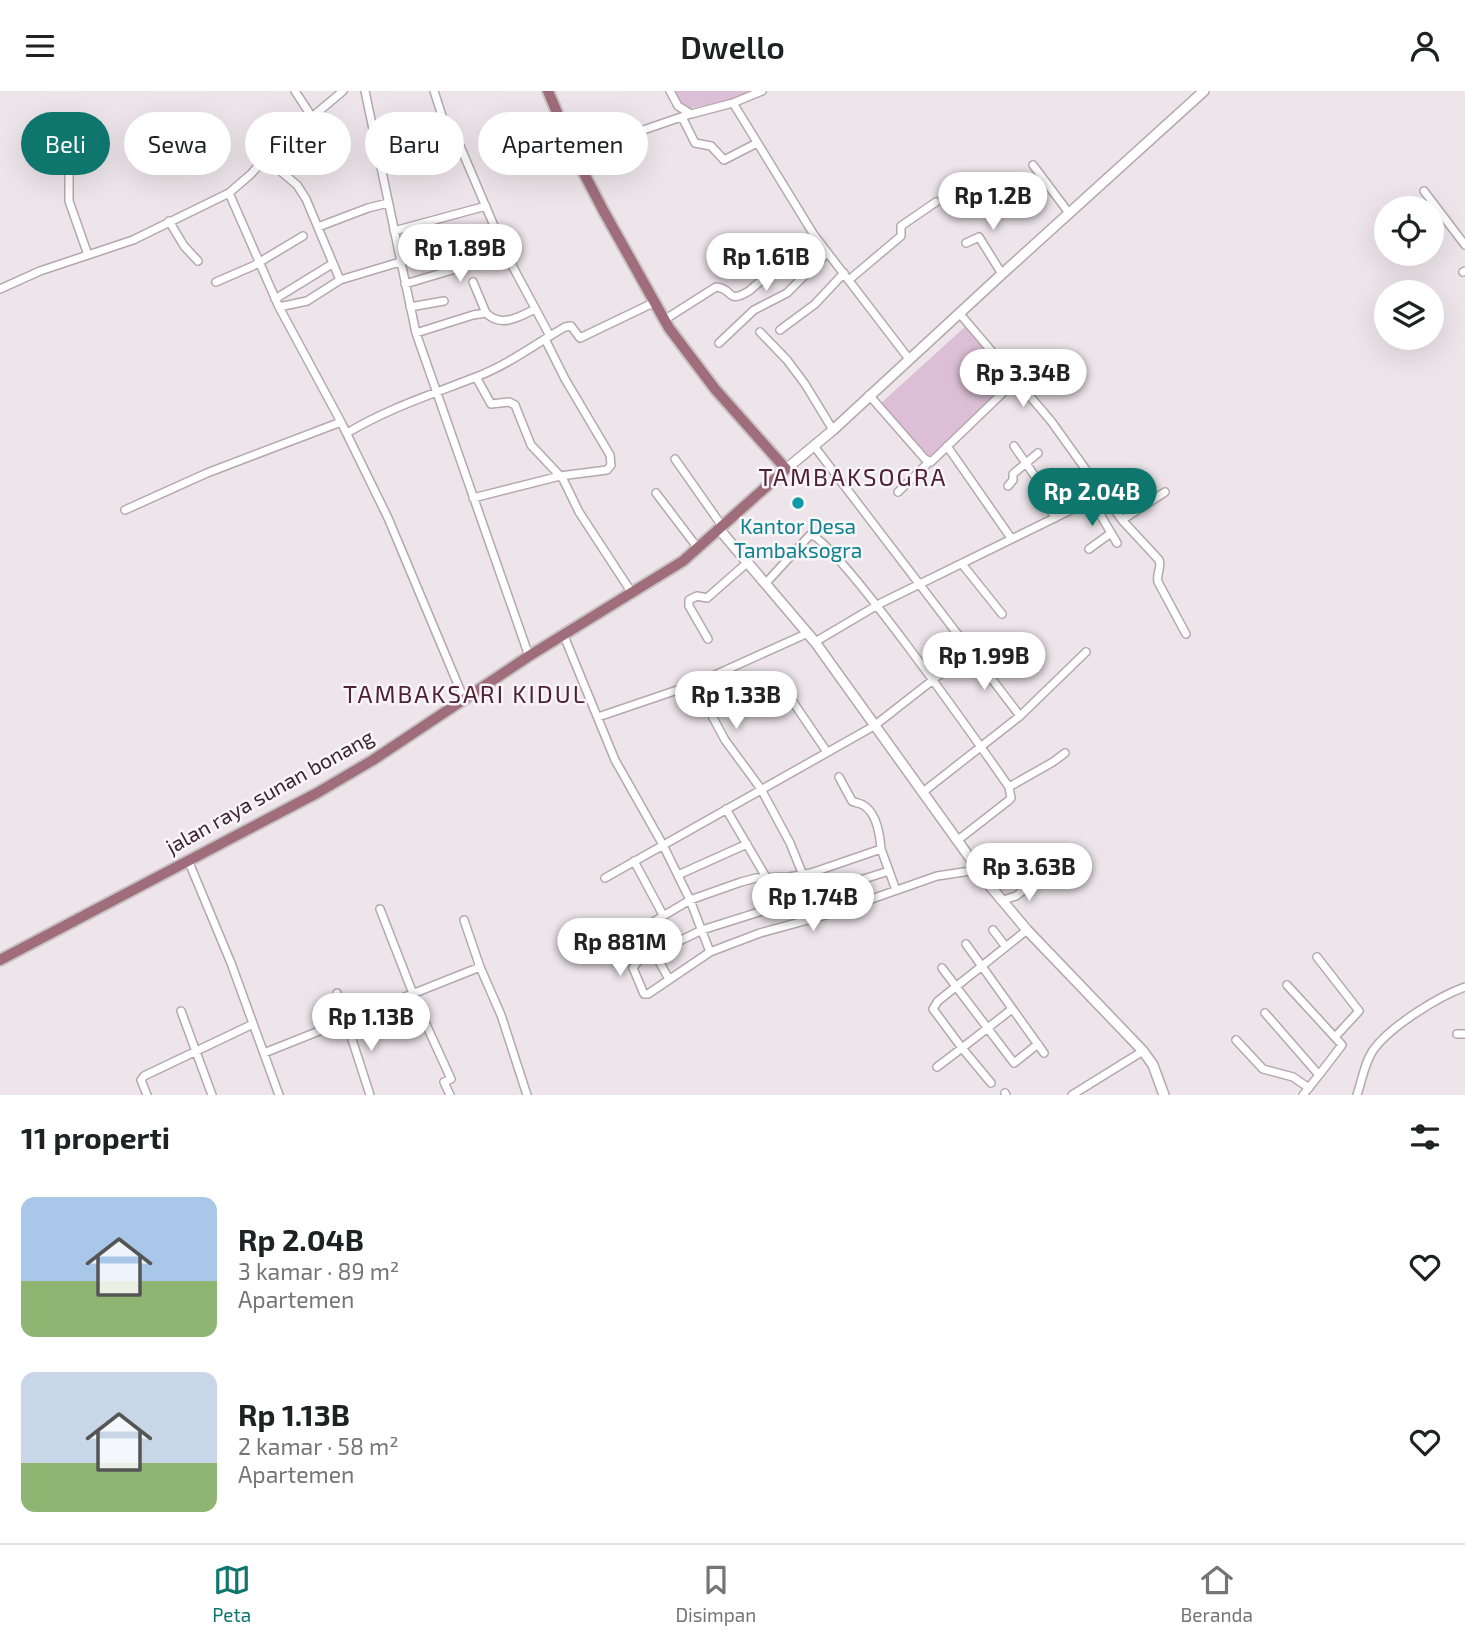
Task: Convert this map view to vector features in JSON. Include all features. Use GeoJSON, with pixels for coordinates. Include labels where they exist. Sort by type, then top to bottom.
{"type":"FeatureCollection","features":[{"type":"Feature","properties":{"kind":"main road"},"geometry":{"type":"LineString","coordinates":[[548,91],[557,112]]}},
{"type":"Feature","properties":{"kind":"main road"},"geometry":{"type":"LineString","coordinates":[[585,175],[653,303],[681,346],[715,389],[786,468]]}},
{"type":"Feature","properties":{"kind":"main road","name":"jalan raya sunan bonang"},"geometry":{"type":"LineString","coordinates":[[0,960],[317,793],[373,760],[529,656],[683,561],[786,468]]}},
{"type":"Feature","properties":{"kind":"street"},"geometry":{"type":"LineString","coordinates":[[295,91],[309,112]]}},
{"type":"Feature","properties":{"kind":"street"},"geometry":{"type":"LineString","coordinates":[[318,112],[343,91]]}},
{"type":"Feature","properties":{"kind":"street"},"geometry":{"type":"LineString","coordinates":[[365,91],[415,333],[529,656]]}},
{"type":"Feature","properties":{"kind":"street"},"geometry":{"type":"LineString","coordinates":[[434,91],[443,122],[457,139],[506,254],[535,309],[565,379],[612,459],[607,470],[560,476],[473,498]]}},
{"type":"Feature","properties":{"kind":"street"},"geometry":{"type":"LineString","coordinates":[[670,91],[678,106],[687,115],[695,143],[712,146],[724,160],[757,143]]}},
{"type":"Feature","properties":{"kind":"street"},"geometry":{"type":"LineString","coordinates":[[648,128],[733,103],[762,91]]}},
{"type":"Feature","properties":{"kind":"street"},"geometry":{"type":"LineString","coordinates":[[786,468],[833,430],[1205,91]]}},
{"type":"Feature","properties":{"kind":"street"},"geometry":{"type":"LineString","coordinates":[[733,103],[814,235],[909,359]]}},
{"type":"Feature","properties":{"kind":"street"},"geometry":{"type":"LineString","coordinates":[[1032,165],[1069,213]]}},
{"type":"Feature","properties":{"kind":"street"},"geometry":{"type":"LineString","coordinates":[[69,175],[69,201],[88,255]]}},
{"type":"Feature","properties":{"kind":"street"},"geometry":{"type":"LineString","coordinates":[[0,289],[40,271],[133,240],[229,193],[248,175]]}},
{"type":"Feature","properties":{"kind":"street"},"geometry":{"type":"LineString","coordinates":[[284,175],[301,190],[340,279]]}},
{"type":"Feature","properties":{"kind":"street"},"geometry":{"type":"LineString","coordinates":[[1424,191],[1465,246]]}},
{"type":"Feature","properties":{"kind":"street"},"geometry":{"type":"LineString","coordinates":[[229,193],[275,299],[347,433],[392,527],[464,699]]}},
{"type":"Feature","properties":{"kind":"street"},"geometry":{"type":"LineString","coordinates":[[780,330],[901,236],[901,226],[936,202]]}},
{"type":"Feature","properties":{"kind":"street"},"geometry":{"type":"LineString","coordinates":[[318,227],[388,203]]}},
{"type":"Feature","properties":{"kind":"street"},"geometry":{"type":"LineString","coordinates":[[394,231],[486,206]]}},
{"type":"Feature","properties":{"kind":"street"},"geometry":{"type":"LineString","coordinates":[[169,221],[184,246],[198,261]]}},
{"type":"Feature","properties":{"kind":"street"},"geometry":{"type":"LineString","coordinates":[[664,320],[716,287],[723,288],[738,298],[814,235]]}},
{"type":"Feature","properties":{"kind":"street"},"geometry":{"type":"LineString","coordinates":[[216,282],[303,236]]}},
{"type":"Feature","properties":{"kind":"street"},"geometry":{"type":"LineString","coordinates":[[966,243],[979,237],[1002,274]]}},
{"type":"Feature","properties":{"kind":"street"},"geometry":{"type":"LineString","coordinates":[[719,344],[745,317],[787,293],[827,253]]}},
{"type":"Feature","properties":{"kind":"street"},"geometry":{"type":"LineString","coordinates":[[405,284],[506,254]]}},
{"type":"Feature","properties":{"kind":"street"},"geometry":{"type":"LineString","coordinates":[[279,307],[307,301],[340,279],[400,262]]}},
{"type":"Feature","properties":{"kind":"street"},"geometry":{"type":"LineString","coordinates":[[275,299],[332,264]]}},
{"type":"Feature","properties":{"kind":"street"},"geometry":{"type":"LineString","coordinates":[[473,282],[486,313],[495,320],[515,319],[535,309]]}},
{"type":"Feature","properties":{"kind":"street"},"geometry":{"type":"LineString","coordinates":[[410,307],[444,301]]}},
{"type":"Feature","properties":{"kind":"street"},"geometry":{"type":"LineString","coordinates":[[347,433],[380,414],[476,377],[569,325],[579,338],[653,303]]}},
{"type":"Feature","properties":{"kind":"street"},"geometry":{"type":"LineString","coordinates":[[415,333],[486,313]]}},
{"type":"Feature","properties":{"kind":"street"},"geometry":{"type":"LineString","coordinates":[[960,314],[1051,421],[1122,520],[1160,562],[1158,582],[1186,634]]}},
{"type":"Feature","properties":{"kind":"street"},"geometry":{"type":"LineString","coordinates":[[760,332],[799,376],[833,430]]}},
{"type":"Feature","properties":{"kind":"street"},"geometry":{"type":"LineString","coordinates":[[476,377],[491,404],[509,402],[515,405],[531,445],[560,476],[579,512],[632,593]]}},
{"type":"Feature","properties":{"kind":"street"},"geometry":{"type":"LineString","coordinates":[[898,492],[1017,379]]}},
{"type":"Feature","properties":{"kind":"street"},"geometry":{"type":"LineString","coordinates":[[869,395],[929,462]]}},
{"type":"Feature","properties":{"kind":"street"},"geometry":{"type":"LineString","coordinates":[[125,510],[207,473],[341,422]]}},
{"type":"Feature","properties":{"kind":"street"},"geometry":{"type":"LineString","coordinates":[[814,446],[1020,716]]}},
{"type":"Feature","properties":{"kind":"street"},"geometry":{"type":"LineString","coordinates":[[947,446],[1011,538]]}},
{"type":"Feature","properties":{"kind":"street"},"geometry":{"type":"LineString","coordinates":[[1014,446],[1043,488],[1044,498],[1055,518]]}},
{"type":"Feature","properties":{"kind":"street"},"geometry":{"type":"LineString","coordinates":[[1008,486],[1013,480],[1013,474],[1038,453]]}},
{"type":"Feature","properties":{"kind":"street"},"geometry":{"type":"LineString","coordinates":[[675,459],[721,528],[812,638],[986,882],[1027,930],[1143,1051],[1153,1065],[1164,1095]]}},
{"type":"Feature","properties":{"kind":"street"},"geometry":{"type":"LineString","coordinates":[[598,717],[695,684],[812,638],[1055,518],[1133,473]]}},
{"type":"Feature","properties":{"kind":"street"},"geometry":{"type":"LineString","coordinates":[[1122,520],[1165,492]]}},
{"type":"Feature","properties":{"kind":"street"},"geometry":{"type":"LineString","coordinates":[[656,493],[697,547]]}},
{"type":"Feature","properties":{"kind":"street"},"geometry":{"type":"LineString","coordinates":[[1091,499],[1117,543]]}},
{"type":"Feature","properties":{"kind":"street"},"geometry":{"type":"LineString","coordinates":[[1089,549],[1111,533]]}},
{"type":"Feature","properties":{"kind":"street"},"geometry":{"type":"LineString","coordinates":[[766,583],[810,535],[814,534],[841,560],[877,606],[1009,787],[1011,798],[958,840]]}},
{"type":"Feature","properties":{"kind":"street"},"geometry":{"type":"LineString","coordinates":[[708,639],[689,605],[690,600],[697,596],[708,598],[748,562]]}},
{"type":"Feature","properties":{"kind":"street"},"geometry":{"type":"LineString","coordinates":[[962,564],[1002,614]]}},
{"type":"Feature","properties":{"kind":"street"},"geometry":{"type":"LineString","coordinates":[[564,636],[617,764],[678,875],[710,952]]}},
{"type":"Feature","properties":{"kind":"street"},"geometry":{"type":"LineString","coordinates":[[606,878],[874,726],[970,651]]}},
{"type":"Feature","properties":{"kind":"street"},"geometry":{"type":"LineString","coordinates":[[923,792],[1020,716],[1086,652]]}},
{"type":"Feature","properties":{"kind":"street"},"geometry":{"type":"LineString","coordinates":[[695,684],[725,740],[761,789],[818,893],[826,915]]}},
{"type":"Feature","properties":{"kind":"street"},"geometry":{"type":"LineString","coordinates":[[775,699],[783,695],[789,696],[827,752]]}},
{"type":"Feature","properties":{"kind":"street"},"geometry":{"type":"LineString","coordinates":[[1009,787],[1065,753]]}},
{"type":"Feature","properties":{"kind":"street"},"geometry":{"type":"LineString","coordinates":[[839,777],[852,801],[864,805],[873,818],[896,890]]}},
{"type":"Feature","properties":{"kind":"street"},"geometry":{"type":"LineString","coordinates":[[726,809],[766,877]]}},
{"type":"Feature","properties":{"kind":"street"},"geometry":{"type":"LineString","coordinates":[[678,875],[747,845]]}},
{"type":"Feature","properties":{"kind":"street"},"geometry":{"type":"LineString","coordinates":[[669,979],[643,928],[663,915],[690,900],[741,882],[807,874],[881,849]]}},
{"type":"Feature","properties":{"kind":"street"},"geometry":{"type":"LineString","coordinates":[[986,882],[1023,855]]}},
{"type":"Feature","properties":{"kind":"street"},"geometry":{"type":"LineString","coordinates":[[188,860],[231,963],[279,1095]]}},
{"type":"Feature","properties":{"kind":"street"},"geometry":{"type":"LineString","coordinates":[[634,861],[663,915]]}},
{"type":"Feature","properties":{"kind":"street"},"geometry":{"type":"LineString","coordinates":[[888,871],[702,930],[633,965],[634,976],[642,991],[648,994],[710,952],[760,933],[826,915],[937,876],[977,870]]}},
{"type":"Feature","properties":{"kind":"street"},"geometry":{"type":"LineString","coordinates":[[1003,900],[1016,896],[1042,875]]}},
{"type":"Feature","properties":{"kind":"street"},"geometry":{"type":"LineString","coordinates":[[380,909],[412,992],[451,1079],[444,1082],[450,1095]]}},
{"type":"Feature","properties":{"kind":"street"},"geometry":{"type":"LineString","coordinates":[[464,920],[480,967],[501,1015],[527,1095]]}},
{"type":"Feature","properties":{"kind":"street"},"geometry":{"type":"LineString","coordinates":[[993,930],[1006,947]]}},
{"type":"Feature","properties":{"kind":"street"},"geometry":{"type":"LineString","coordinates":[[991,1083],[933,1009],[938,1001],[1027,930]]}},
{"type":"Feature","properties":{"kind":"street"},"geometry":{"type":"LineString","coordinates":[[966,944],[1044,1053]]}},
{"type":"Feature","properties":{"kind":"street"},"geometry":{"type":"LineString","coordinates":[[1317,957],[1359,1011],[1335,1037]]}},
{"type":"Feature","properties":{"kind":"street"},"geometry":{"type":"LineString","coordinates":[[264,1053],[480,967]]}},
{"type":"Feature","properties":{"kind":"street"},"geometry":{"type":"LineString","coordinates":[[942,968],[1014,1063],[1038,1044]]}},
{"type":"Feature","properties":{"kind":"street"},"geometry":{"type":"LineString","coordinates":[[1287,985],[1342,1048],[1303,1095]]}},
{"type":"Feature","properties":{"kind":"street"},"geometry":{"type":"LineString","coordinates":[[1357,1095],[1375,1048],[1423,1009],[1445,995],[1465,987]]}},
{"type":"Feature","properties":{"kind":"street"},"geometry":{"type":"LineString","coordinates":[[337,993],[370,1095]]}},
{"type":"Feature","properties":{"kind":"street"},"geometry":{"type":"LineString","coordinates":[[937,1067],[1012,1009]]}},
{"type":"Feature","properties":{"kind":"street"},"geometry":{"type":"LineString","coordinates":[[181,1011],[212,1095]]}},
{"type":"Feature","properties":{"kind":"street"},"geometry":{"type":"LineString","coordinates":[[1265,1013],[1319,1075]]}},
{"type":"Feature","properties":{"kind":"street"},"geometry":{"type":"LineString","coordinates":[[147,1095],[142,1078],[253,1024]]}},
{"type":"Feature","properties":{"kind":"street"},"geometry":{"type":"LineString","coordinates":[[1236,1040],[1263,1069],[1293,1077],[1309,1087]]}},
{"type":"Feature","properties":{"kind":"street"},"geometry":{"type":"LineString","coordinates":[[1072,1095],[1143,1051]]}},
{"type":"Feature","properties":{"kind":"shaded area"},"geometry":{"type":"Polygon","coordinates":[[[673,91],[755,91],[733,100],[685,109],[673,91]]]}},
{"type":"Feature","properties":{"kind":"shaded area"},"geometry":{"type":"Polygon","coordinates":[[[967,325],[1010,376],[1008,382],[930,457],[924,456],[880,404],[967,325]]]}},
{"type":"Feature","properties":{"kind":"place","name":"Kantor Desa Tambaksogra"},"geometry":{"type":"Point","coordinates":[798,503]}},
{"type":"Feature","properties":{"kind":"district","name":"TAMBAKSOGRA"},"geometry":{"type":"Point","coordinates":[853,478]}},
{"type":"Feature","properties":{"kind":"district","name":"TAMBAKSARI KIDUL"},"geometry":{"type":"Point","coordinates":[465,695]}}]}
